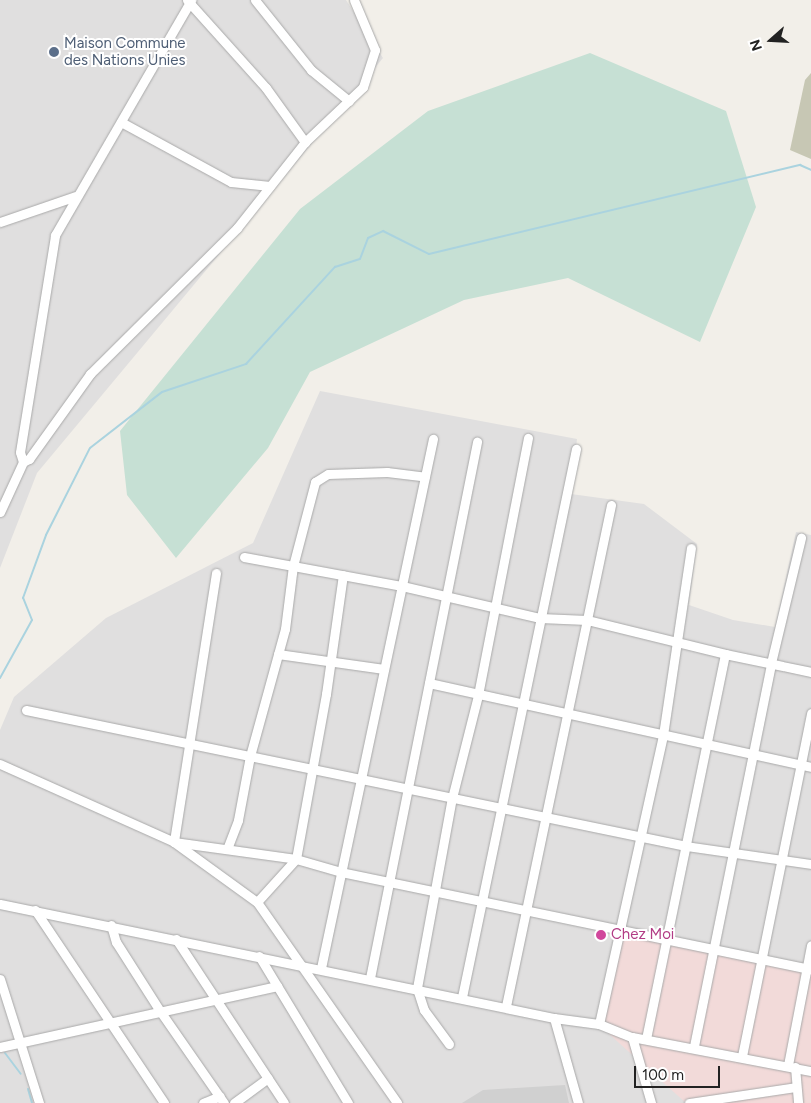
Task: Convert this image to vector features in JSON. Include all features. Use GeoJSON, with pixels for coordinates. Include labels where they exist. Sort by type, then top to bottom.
{"type":"FeatureCollection","features":[{"type":"Feature","properties":{"kind":"street"},"geometry":{"type":"LineString","coordinates":[[255,0],[311,70],[348,101]]}},
{"type":"Feature","properties":{"kind":"street"},"geometry":{"type":"LineString","coordinates":[[23,462],[29,460],[90,374],[191,276],[237,228],[305,142],[363,87],[375,50],[354,0]]}},
{"type":"Feature","properties":{"kind":"street"},"geometry":{"type":"LineString","coordinates":[[0,512],[23,462],[20,452],[55,235],[189,1],[266,88],[305,142]]}},
{"type":"Feature","properties":{"kind":"street"},"geometry":{"type":"LineString","coordinates":[[121,122],[231,182],[270,186]]}},
{"type":"Feature","properties":{"kind":"street"},"geometry":{"type":"LineString","coordinates":[[0,222],[76,196]]}},
{"type":"Feature","properties":{"kind":"street"},"geometry":{"type":"LineString","coordinates":[[449,1044],[424,1010],[417,988],[452,798],[478,696],[528,438]]}},
{"type":"Feature","properties":{"kind":"street"},"geometry":{"type":"LineString","coordinates":[[321,968],[433,439]]}},
{"type":"Feature","properties":{"kind":"street"},"geometry":{"type":"LineString","coordinates":[[370,978],[477,442]]}},
{"type":"Feature","properties":{"kind":"street"},"geometry":{"type":"LineString","coordinates":[[462,997],[576,449]]}},
{"type":"Feature","properties":{"kind":"street"},"geometry":{"type":"LineString","coordinates":[[227,849],[238,820],[250,756],[286,629],[293,566],[314,482],[328,474],[387,472],[425,477]]}},
{"type":"Feature","properties":{"kind":"street"},"geometry":{"type":"LineString","coordinates":[[506,1006],[610,505]]}},
{"type":"Feature","properties":{"kind":"street"},"geometry":{"type":"LineString","coordinates":[[694,1046],[716,950],[733,852],[771,663],[801,538]]}},
{"type":"Feature","properties":{"kind":"street"},"geometry":{"type":"LineString","coordinates":[[599,1024],[663,735],[691,548]]}},
{"type":"Feature","properties":{"kind":"street"},"geometry":{"type":"LineString","coordinates":[[244,557],[402,586],[540,618],[587,620],[724,654],[811,672]]}},
{"type":"Feature","properties":{"kind":"street"},"geometry":{"type":"LineString","coordinates":[[174,842],[216,573]]}},
{"type":"Feature","properties":{"kind":"street"},"geometry":{"type":"LineString","coordinates":[[257,902],[296,859],[313,769],[343,575]]}},
{"type":"Feature","properties":{"kind":"street"},"geometry":{"type":"LineString","coordinates":[[278,654],[384,669]]}},
{"type":"Feature","properties":{"kind":"street"},"geometry":{"type":"LineString","coordinates":[[646,1039],[708,742],[724,654]]}},
{"type":"Feature","properties":{"kind":"street"},"geometry":{"type":"LineString","coordinates":[[429,683],[478,696],[663,735],[708,742],[811,767]]}},
{"type":"Feature","properties":{"kind":"street"},"geometry":{"type":"LineString","coordinates":[[26,710],[686,846],[781,858],[811,864]]}},
{"type":"Feature","properties":{"kind":"street"},"geometry":{"type":"LineString","coordinates":[[742,1056],[811,712]]}},
{"type":"Feature","properties":{"kind":"street"},"geometry":{"type":"LineString","coordinates":[[0,764],[174,842],[257,902],[397,1103]]}},
{"type":"Feature","properties":{"kind":"street"},"geometry":{"type":"LineString","coordinates":[[174,842],[296,859],[341,872],[435,889],[666,940],[809,969]]}},
{"type":"Feature","properties":{"kind":"street"},"geometry":{"type":"LineString","coordinates":[[0,904],[110,925],[301,966],[370,978],[506,1006],[554,1018],[599,1024],[632,1037],[694,1046],[811,1070]]}},
{"type":"Feature","properties":{"kind":"street"},"geometry":{"type":"LineString","coordinates":[[35,910],[164,1103]]}},
{"type":"Feature","properties":{"kind":"street"},"geometry":{"type":"LineString","coordinates":[[110,925],[116,942],[160,1011],[222,1100],[203,1103]]}},
{"type":"Feature","properties":{"kind":"street"},"geometry":{"type":"LineString","coordinates":[[176,939],[284,1103]]}},
{"type":"Feature","properties":{"kind":"street"},"geometry":{"type":"LineString","coordinates":[[798,1103],[791,1066],[809,969],[811,945]]}},
{"type":"Feature","properties":{"kind":"street"},"geometry":{"type":"LineString","coordinates":[[259,956],[348,1103]]}},
{"type":"Feature","properties":{"kind":"street"},"geometry":{"type":"LineString","coordinates":[[0,979],[39,1103]]}},
{"type":"Feature","properties":{"kind":"street"},"geometry":{"type":"LineString","coordinates":[[0,1048],[110,1021],[277,986]]}},
{"type":"Feature","properties":{"kind":"street"},"geometry":{"type":"LineString","coordinates":[[554,1018],[578,1103]]}},
{"type":"Feature","properties":{"kind":"street"},"geometry":{"type":"LineString","coordinates":[[632,1037],[650,1103]]}},
{"type":"Feature","properties":{"kind":"street"},"geometry":{"type":"LineString","coordinates":[[234,1103],[268,1078]]}},
{"type":"Feature","properties":{"kind":"street"},"geometry":{"type":"LineString","coordinates":[[689,1103],[796,1087]]}},
{"type":"Feature","properties":{"kind":"shaded area"},"geometry":{"type":"Polygon","coordinates":[[[0,0],[346,0],[383,58],[37,473],[0,568],[0,0]]]}},
{"type":"Feature","properties":{"kind":"shaded area"},"geometry":{"type":"Polygon","coordinates":[[[590,53],[726,111],[756,207],[700,342],[568,278],[464,300],[310,372],[268,448],[176,558],[127,495],[120,431],[300,209],[428,111],[590,53]]]}},
{"type":"Feature","properties":{"kind":"shaded area"},"geometry":{"type":"Polygon","coordinates":[[[811,73],[811,159],[790,150],[805,80],[811,73]]]}},
{"type":"Feature","properties":{"kind":"shaded area"},"geometry":{"type":"Polygon","coordinates":[[[320,391],[577,439],[571,494],[644,504],[697,544],[689,605],[733,620],[775,627],[796,532],[811,535],[811,1103],[0,1103],[0,730],[14,697],[106,618],[253,543],[320,391]]]}},
{"type":"Feature","properties":{"kind":"shaded area"},"geometry":{"type":"Polygon","coordinates":[[[621,930],[811,971],[811,1103],[686,1103],[599,1025],[621,930]]]}},
{"type":"Feature","properties":{"kind":"shaded area"},"geometry":{"type":"Polygon","coordinates":[[[565,1085],[569,1103],[462,1103],[483,1090],[565,1085]]]}},
{"type":"Feature","properties":{"kind":"waterway"},"geometry":{"type":"LineString","coordinates":[[0,678],[32,620],[23,598],[46,535],[90,448],[162,392],[246,364],[335,267],[360,259],[368,238],[383,231],[429,254],[800,165],[811,170]]}},
{"type":"Feature","properties":{"kind":"waterway"},"geometry":{"type":"LineString","coordinates":[[5,1053],[21,1074]]}},
{"type":"Feature","properties":{"kind":"waterway"},"geometry":{"type":"LineString","coordinates":[[28,1089],[32,1103]]}},
{"type":"Feature","properties":{"kind":"place","name":"Maison Commune des Nations Unies"},"geometry":{"type":"Point","coordinates":[54,52]}},
{"type":"Feature","properties":{"kind":"place","name":"Chez Moi"},"geometry":{"type":"Point","coordinates":[601,935]}}]}
